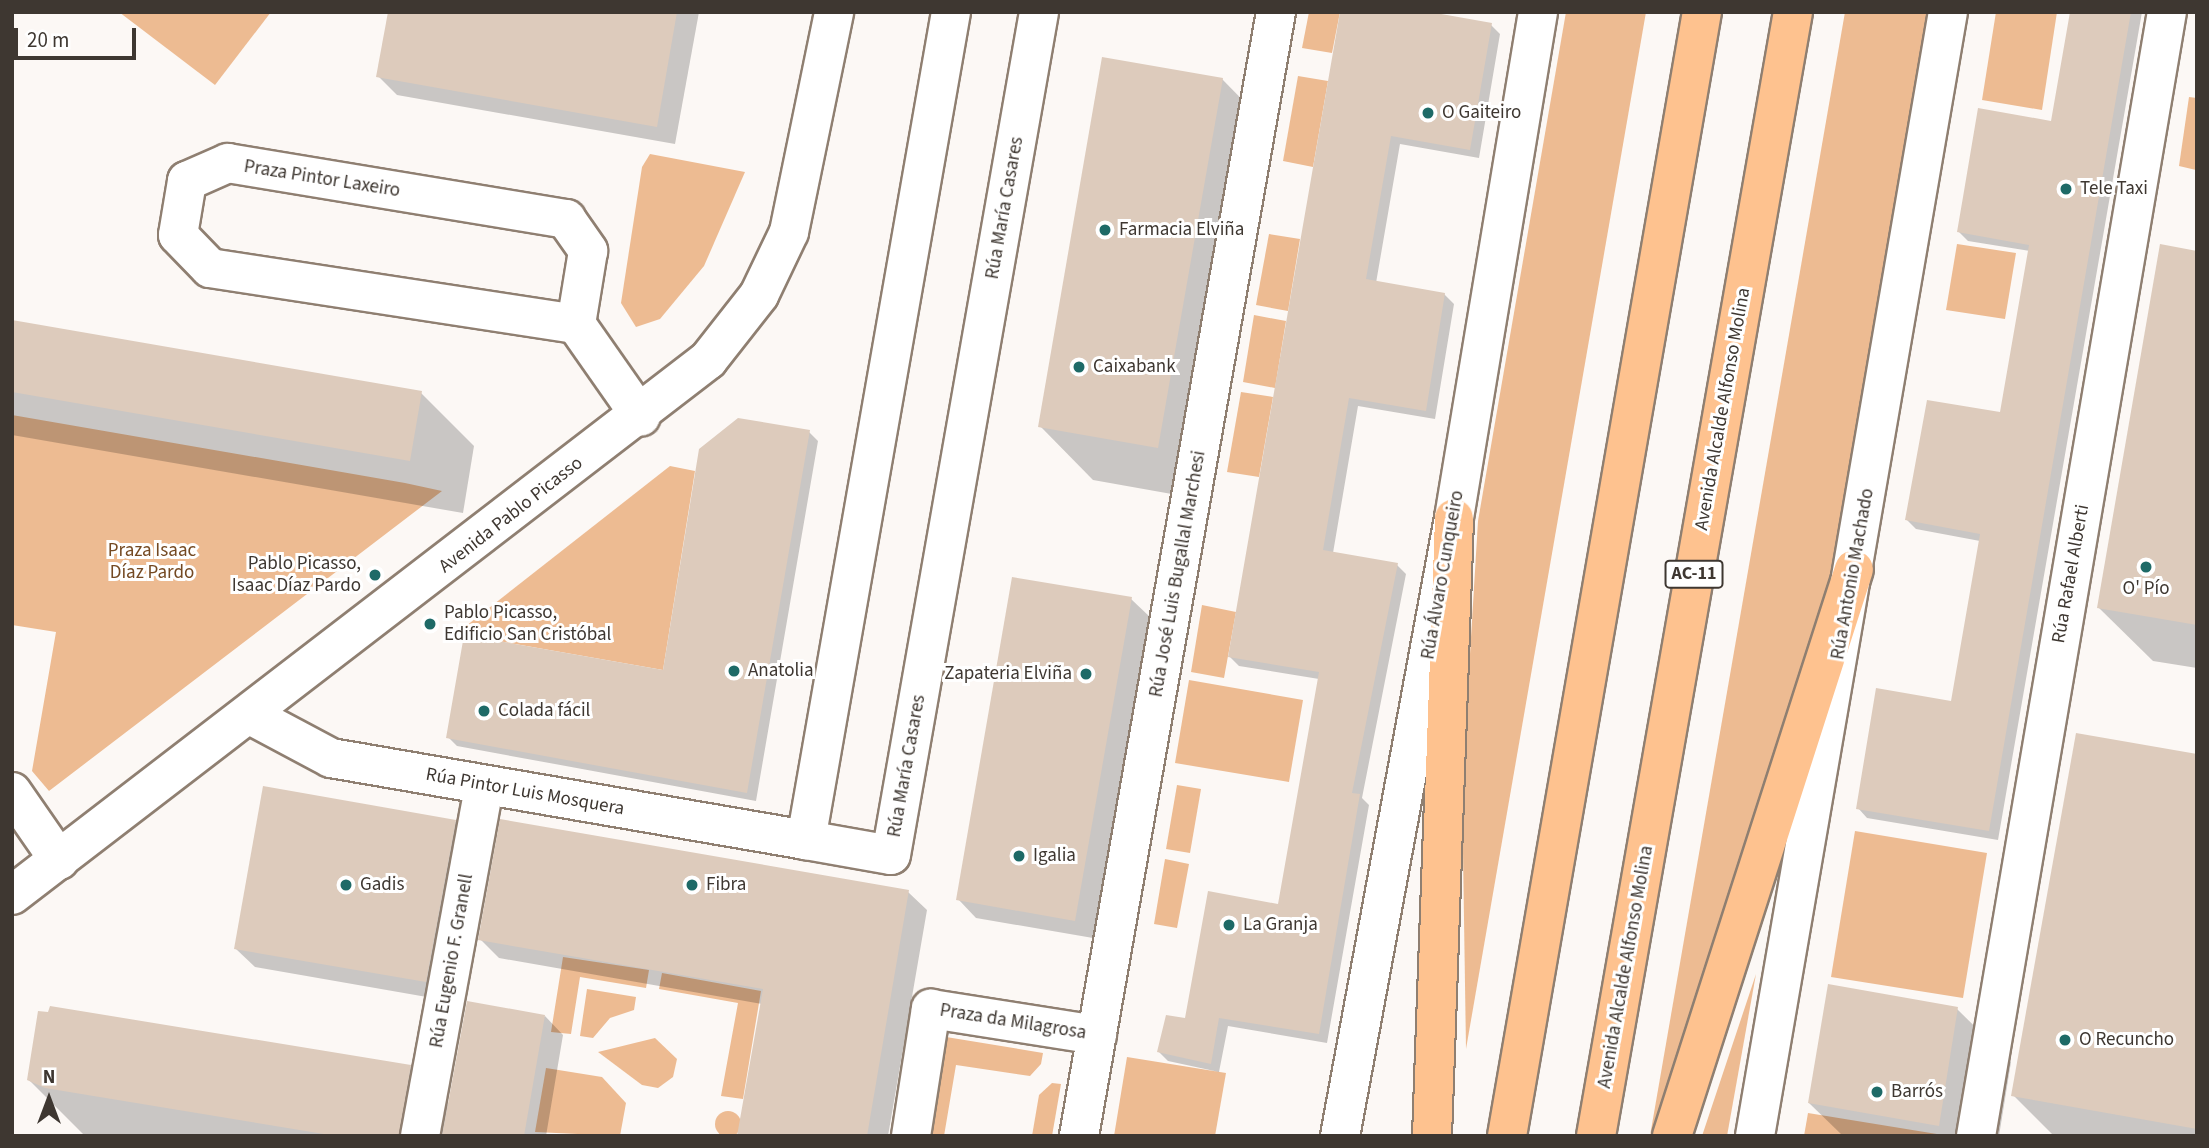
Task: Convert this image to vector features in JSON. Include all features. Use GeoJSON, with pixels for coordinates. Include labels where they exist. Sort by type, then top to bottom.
{"type":"FeatureCollection","features":[{"type":"Feature","properties":{"kind":"highway"},"geometry":{"type":"LineString","coordinates":[[1507,1136],[1702,12]]}},
{"type":"Feature","properties":{"kind":"highway","name":"Avenida Alcalde Alfonso Molina"},"geometry":{"type":"LineString","coordinates":[[1596,1136],[1793,12]]}},
{"type":"Feature","properties":{"kind":"highway"},"geometry":{"type":"LineString","coordinates":[[1432,1136],[1454,518]]}},
{"type":"Feature","properties":{"kind":"highway"},"geometry":{"type":"LineString","coordinates":[[1672,1136],[1854,569]]}},
{"type":"Feature","properties":{"kind":"street","name":"Avenida Pablo Picasso"},"geometry":{"type":"LineString","coordinates":[[12,895],[252,716],[641,418],[708,360],[759,295],[789,232],[809,159],[834,12]]}},
{"type":"Feature","properties":{"kind":"street"},"geometry":{"type":"LineString","coordinates":[[806,840],[951,12]]}},
{"type":"Feature","properties":{"kind":"street","name":"Rúa María Casares"},"geometry":{"type":"LineString","coordinates":[[806,840],[891,855],[1039,12]]}},
{"type":"Feature","properties":{"kind":"street","name":"Rúa José Luis Bugallal Marchesi"},"geometry":{"type":"LineString","coordinates":[[1079,1136],[1276,12]]}},
{"type":"Feature","properties":{"kind":"street","name":"Rúa Álvaro Cunqueiro"},"geometry":{"type":"LineString","coordinates":[[1340,1136],[1454,518],[1538,12]]}},
{"type":"Feature","properties":{"kind":"street","name":"Rúa Antonio Machado"},"geometry":{"type":"LineString","coordinates":[[1755,1136],[1948,12]]}},
{"type":"Feature","properties":{"kind":"street","name":"Rúa Rafael Alberti"},"geometry":{"type":"LineString","coordinates":[[1976,1136],[2167,12]]}},
{"type":"Feature","properties":{"kind":"street","name":"Praza Pintor Laxeiro"},"geometry":{"type":"LineString","coordinates":[[228,163],[566,219],[587,251],[576,324],[210,268],[178,235],[187,181],[228,163]]}},
{"type":"Feature","properties":{"kind":"street"},"geometry":{"type":"LineString","coordinates":[[576,324],[641,418]]}},
{"type":"Feature","properties":{"kind":"street","name":"Rúa Pintor Luis Mosquera"},"geometry":{"type":"LineString","coordinates":[[252,716],[331,758],[806,840]]}},
{"type":"Feature","properties":{"kind":"street","name":"Rúa Eugenio F. Granell"},"geometry":{"type":"LineString","coordinates":[[419,1136],[484,786]]}},
{"type":"Feature","properties":{"kind":"street"},"geometry":{"type":"LineString","coordinates":[[12,792],[59,860]]}},
{"type":"Feature","properties":{"kind":"street","name":"Praza da Milagrosa"},"geometry":{"type":"LineString","coordinates":[[911,1136],[932,1009],[1097,1035]]}},
{"type":"Feature","properties":{"kind":"green space"},"geometry":{"type":"Polygon","coordinates":[[[119,12],[271,12],[215,85],[119,12]]]}},
{"type":"Feature","properties":{"kind":"green space"},"geometry":{"type":"Polygon","coordinates":[[[1309,12],[1340,12],[1332,53],[1302,48],[1309,12]]]}},
{"type":"Feature","properties":{"kind":"green space"},"geometry":{"type":"Polygon","coordinates":[[[1566,12],[1646,12],[1466,1049],[1462,787],[1478,521],[1566,12]]]}},
{"type":"Feature","properties":{"kind":"green space"},"geometry":{"type":"Polygon","coordinates":[[[1845,12],[1930,12],[1834,571],[1650,1136],[1845,12]]]}},
{"type":"Feature","properties":{"kind":"green space"},"geometry":{"type":"Polygon","coordinates":[[[1996,12],[2057,12],[2042,110],[1982,100],[1996,12]]]}},
{"type":"Feature","properties":{"kind":"green space"},"geometry":{"type":"Polygon","coordinates":[[[1298,76],[1328,81],[1313,167],[1283,161],[1298,76]]]}},
{"type":"Feature","properties":{"kind":"green space"},"geometry":{"type":"Polygon","coordinates":[[[2189,97],[2197,98],[2196,170],[2179,166],[2189,97]]]}},
{"type":"Feature","properties":{"kind":"green space"},"geometry":{"type":"Polygon","coordinates":[[[650,154],[745,172],[704,266],[660,319],[636,327],[621,303],[642,167],[650,154]]]}},
{"type":"Feature","properties":{"kind":"green space"},"geometry":{"type":"Polygon","coordinates":[[[1269,234],[1300,239],[1288,311],[1256,305],[1269,234]]]}},
{"type":"Feature","properties":{"kind":"green space"},"geometry":{"type":"Polygon","coordinates":[[[1957,244],[2016,253],[2005,319],[1946,310],[1957,244]]]}},
{"type":"Feature","properties":{"kind":"green space"},"geometry":{"type":"Polygon","coordinates":[[[1254,315],[1286,321],[1275,388],[1243,382],[1254,315]]]}},
{"type":"Feature","properties":{"kind":"green space"},"geometry":{"type":"Polygon","coordinates":[[[1241,392],[1273,397],[1259,477],[1227,472],[1241,392]]]}},
{"type":"Feature","properties":{"kind":"green space","name":"Praza Isaac Díaz Pardo"},"geometry":{"type":"Polygon","coordinates":[[[12,415],[442,491],[49,791],[32,771],[56,632],[12,625],[12,415]]]}},
{"type":"Feature","properties":{"kind":"green space"},"geometry":{"type":"Polygon","coordinates":[[[670,466],[695,471],[663,670],[464,635],[466,626],[670,466]]]}},
{"type":"Feature","properties":{"kind":"green space"},"geometry":{"type":"Polygon","coordinates":[[[1202,605],[1236,612],[1224,678],[1191,672],[1202,605]]]}},
{"type":"Feature","properties":{"kind":"green space"},"geometry":{"type":"Polygon","coordinates":[[[1189,680],[1303,700],[1289,782],[1175,763],[1189,680]]]}},
{"type":"Feature","properties":{"kind":"green space"},"geometry":{"type":"Polygon","coordinates":[[[1177,785],[1201,789],[1190,853],[1166,849],[1177,785]]]}},
{"type":"Feature","properties":{"kind":"green space"},"geometry":{"type":"Polygon","coordinates":[[[1855,831],[1987,853],[1963,998],[1831,977],[1855,831]]]}},
{"type":"Feature","properties":{"kind":"green space"},"geometry":{"type":"Polygon","coordinates":[[[1165,859],[1189,864],[1177,928],[1154,924],[1165,859]]]}},
{"type":"Feature","properties":{"kind":"green space"},"geometry":{"type":"Polygon","coordinates":[[[563,957],[649,970],[646,988],[580,977],[571,1034],[551,1032],[563,957]]]}},
{"type":"Feature","properties":{"kind":"green space"},"geometry":{"type":"Polygon","coordinates":[[[662,973],[761,991],[743,1099],[721,1096],[738,1003],[659,989],[662,973]]]}},
{"type":"Feature","properties":{"kind":"green space"},"geometry":{"type":"Polygon","coordinates":[[[1756,974],[1727,1136],[1702,1136],[1756,974]]]}},
{"type":"Feature","properties":{"kind":"green space"},"geometry":{"type":"Polygon","coordinates":[[[587,989],[636,997],[634,1010],[610,1018],[593,1038],[580,1036],[587,989]]]}},
{"type":"Feature","properties":{"kind":"green space"},"geometry":{"type":"Polygon","coordinates":[[[940,1036],[1043,1053],[1041,1064],[1030,1076],[956,1065],[944,1136],[923,1136],[940,1036]]]}},
{"type":"Feature","properties":{"kind":"green space"},"geometry":{"type":"Polygon","coordinates":[[[655,1038],[677,1059],[673,1077],[658,1088],[642,1085],[598,1052],[655,1038]]]}},
{"type":"Feature","properties":{"kind":"green space"},"geometry":{"type":"Polygon","coordinates":[[[1127,1057],[1226,1073],[1215,1136],[1114,1136],[1127,1057]]]}},
{"type":"Feature","properties":{"kind":"green space"},"geometry":{"type":"Polygon","coordinates":[[[546,1068],[602,1077],[626,1103],[620,1136],[535,1132],[546,1068]]]}},
{"type":"Feature","properties":{"kind":"green space"},"geometry":{"type":"Polygon","coordinates":[[[1052,1083],[1061,1084],[1052,1136],[1032,1136],[1039,1095],[1052,1083]]]}},
{"type":"Feature","properties":{"kind":"green space"},"geometry":{"type":"Polygon","coordinates":[[[728,1111],[737,1115],[741,1124],[737,1133],[728,1137],[719,1133],[715,1124],[719,1115],[728,1111]]]}},
{"type":"Feature","properties":{"kind":"green space"},"geometry":{"type":"Polygon","coordinates":[[[1808,1113],[1943,1135],[1943,1136],[1804,1136],[1808,1113]]]}},
{"type":"Feature","properties":{"kind":"building"},"geometry":{"type":"Polygon","coordinates":[[[388,12],[677,12],[657,127],[376,77],[388,12]]]}},
{"type":"Feature","properties":{"kind":"building"},"geometry":{"type":"Polygon","coordinates":[[[1340,12],[1430,12],[1492,23],[1470,150],[1391,136],[1366,279],[1445,293],[1426,411],[1349,398],[1323,550],[1398,563],[1352,793],[1360,794],[1319,1034],[1219,1018],[1211,1064],[1157,1052],[1166,1015],[1185,1018],[1208,891],[1278,904],[1319,672],[1228,657],[1340,12]]]}},
{"type":"Feature","properties":{"kind":"building"},"geometry":{"type":"Polygon","coordinates":[[[2070,12],[2131,12],[1989,831],[1856,809],[1876,688],[1951,701],[1980,534],[1905,520],[1927,400],[2000,412],[2029,245],[1957,232],[1978,108],[2051,121],[2070,12]]]}},
{"type":"Feature","properties":{"kind":"building"},"geometry":{"type":"Polygon","coordinates":[[[1102,57],[1223,78],[1158,448],[1038,427],[1102,57]]]}},
{"type":"Feature","properties":{"kind":"building"},"geometry":{"type":"Polygon","coordinates":[[[2160,244],[2197,251],[2197,625],[2097,608],[2160,244]]]}},
{"type":"Feature","properties":{"kind":"building"},"geometry":{"type":"Polygon","coordinates":[[[12,320],[422,391],[410,461],[12,392],[12,320]]]}},
{"type":"Feature","properties":{"kind":"building"},"geometry":{"type":"Polygon","coordinates":[[[738,418],[810,430],[747,793],[446,738],[464,635],[663,670],[699,449],[738,418]]]}},
{"type":"Feature","properties":{"kind":"building"},"geometry":{"type":"Polygon","coordinates":[[[1012,577],[1132,597],[1075,921],[956,900],[1012,577]]]}},
{"type":"Feature","properties":{"kind":"building"},"geometry":{"type":"Polygon","coordinates":[[[2076,733],[2197,754],[2197,1129],[2011,1096],[2076,733]]]}},
{"type":"Feature","properties":{"kind":"building","name":"Gadis"},"geometry":{"type":"Polygon","coordinates":[[[263,786],[456,820],[426,982],[234,949],[263,786]]]}},
{"type":"Feature","properties":{"kind":"building"},"geometry":{"type":"Polygon","coordinates":[[[500,819],[909,890],[867,1136],[737,1136],[763,989],[478,940],[500,819]]]}},
{"type":"Feature","properties":{"kind":"building"},"geometry":{"type":"Polygon","coordinates":[[[1828,984],[1958,1007],[1939,1126],[1808,1103],[1828,984]]]}},
{"type":"Feature","properties":{"kind":"building"},"geometry":{"type":"Polygon","coordinates":[[[467,1001],[545,1015],[524,1136],[442,1136],[467,1001]]]}},
{"type":"Feature","properties":{"kind":"building"},"geometry":{"type":"Polygon","coordinates":[[[50,1006],[411,1065],[399,1136],[336,1136],[45,1088],[27,1080],[38,1011],[48,1012],[50,1006]]]}},
{"type":"Feature","properties":{"kind":"place","name":"O Gaiteiro"},"geometry":{"type":"Point","coordinates":[1428,113]}},
{"type":"Feature","properties":{"kind":"place","name":"Tele Taxi"},"geometry":{"type":"Point","coordinates":[2066,189]}},
{"type":"Feature","properties":{"kind":"place","name":"Farmacia Elviña"},"geometry":{"type":"Point","coordinates":[1105,230]}},
{"type":"Feature","properties":{"kind":"place","name":"Caixabank"},"geometry":{"type":"Point","coordinates":[1079,367]}},
{"type":"Feature","properties":{"kind":"place","name":"O' Pío"},"geometry":{"type":"Point","coordinates":[2146,567]}},
{"type":"Feature","properties":{"kind":"place","name":"Pablo Picasso, Isaac Díaz Pardo"},"geometry":{"type":"Point","coordinates":[375,575]}},
{"type":"Feature","properties":{"kind":"place","name":"Pablo Picasso, Edificio San Cristóbal"},"geometry":{"type":"Point","coordinates":[430,624]}},
{"type":"Feature","properties":{"kind":"place","name":"Anatolia"},"geometry":{"type":"Point","coordinates":[734,671]}},
{"type":"Feature","properties":{"kind":"place","name":"Zapateria Elviña"},"geometry":{"type":"Point","coordinates":[1086,674]}},
{"type":"Feature","properties":{"kind":"place","name":"Colada fácil"},"geometry":{"type":"Point","coordinates":[484,711]}},
{"type":"Feature","properties":{"kind":"place","name":"Igalia"},"geometry":{"type":"Point","coordinates":[1019,856]}},
{"type":"Feature","properties":{"kind":"place","name":"Gadis"},"geometry":{"type":"Point","coordinates":[346,885]}},
{"type":"Feature","properties":{"kind":"place","name":"Fibra"},"geometry":{"type":"Point","coordinates":[692,885]}},
{"type":"Feature","properties":{"kind":"place","name":"La Granja"},"geometry":{"type":"Point","coordinates":[1229,925]}},
{"type":"Feature","properties":{"kind":"place","name":"O Recuncho"},"geometry":{"type":"Point","coordinates":[2065,1040]}},
{"type":"Feature","properties":{"kind":"place","name":"Barrós"},"geometry":{"type":"Point","coordinates":[1877,1092]}}]}
